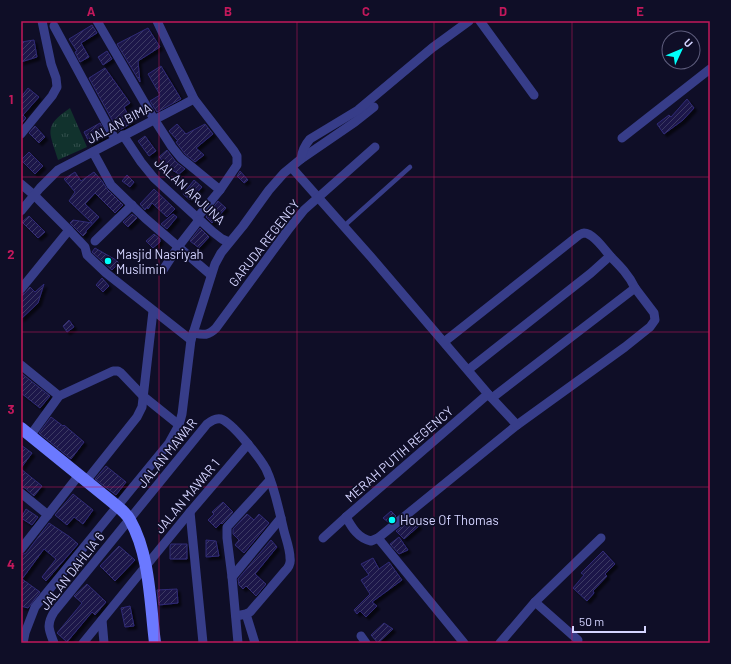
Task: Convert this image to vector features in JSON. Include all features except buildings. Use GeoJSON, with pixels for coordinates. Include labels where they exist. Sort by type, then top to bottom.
{"type":"FeatureCollection","features":[{"type":"Feature","properties":{"kind":"street"},"geometry":{"type":"LineString","coordinates":[[22,131],[52,96],[57,87],[42,21]]}},
{"type":"Feature","properties":{"kind":"street"},"geometry":{"type":"LineString","coordinates":[[97,21],[172,147],[181,158],[220,190]]}},
{"type":"Feature","properties":{"kind":"street"},"geometry":{"type":"LineString","coordinates":[[157,21],[194,99],[234,150],[237,156],[237,165],[163,270]]}},
{"type":"Feature","properties":{"kind":"street"},"geometry":{"type":"LineString","coordinates":[[301,159],[305,145],[310,139],[358,110],[432,48],[469,21]]}},
{"type":"Feature","properties":{"kind":"street"},"geometry":{"type":"LineString","coordinates":[[480,21],[534,95]]}},
{"type":"Feature","properties":{"kind":"street","name":"JALAN ARJUNA"},"geometry":{"type":"LineString","coordinates":[[54,23],[119,137],[154,178],[213,232],[229,242]]}},
{"type":"Feature","properties":{"kind":"street"},"geometry":{"type":"LineString","coordinates":[[622,138],[710,69]]}},
{"type":"Feature","properties":{"kind":"street","name":"JALAN BIMA"},"geometry":{"type":"LineString","coordinates":[[21,210],[58,170],[194,99]]}},
{"type":"Feature","properties":{"kind":"street"},"geometry":{"type":"LineString","coordinates":[[23,643],[34,607],[123,512],[169,443],[179,425],[182,414],[192,337],[218,258],[229,242],[244,226],[269,190],[301,159],[374,107]]}},
{"type":"Feature","properties":{"kind":"street","name":"GARUDA REGENCY"},"geometry":{"type":"LineString","coordinates":[[192,337],[210,333],[216,328],[304,210],[376,147]]}},
{"type":"Feature","properties":{"kind":"street"},"geometry":{"type":"LineString","coordinates":[[93,152],[111,185],[211,276]]}},
{"type":"Feature","properties":{"kind":"street"},"geometry":{"type":"LineString","coordinates":[[292,168],[344,226],[490,396],[518,425]]}},
{"type":"Feature","properties":{"kind":"street"},"geometry":{"type":"LineString","coordinates":[[21,184],[69,230],[85,247],[87,255],[106,273],[154,311],[192,337]]}},
{"type":"Feature","properties":{"kind":"street"},"geometry":{"type":"LineString","coordinates":[[95,241],[132,205]]}},
{"type":"Feature","properties":{"kind":"street"},"geometry":{"type":"LineString","coordinates":[[21,289],[69,230]]}},
{"type":"Feature","properties":{"kind":"street"},"geometry":{"type":"LineString","coordinates":[[346,516],[350,524],[360,536],[372,541],[378,538],[518,425],[625,347],[650,327],[655,320],[654,312],[635,288],[631,279],[622,267],[610,256],[591,234],[584,233],[578,236],[444,342]]}},
{"type":"Feature","properties":{"kind":"street"},"geometry":{"type":"LineString","coordinates":[[468,370],[610,256]]}},
{"type":"Feature","properties":{"kind":"street","name":"MERAH PUTIH REGENCY"},"geometry":{"type":"LineString","coordinates":[[323,538],[346,516],[490,396],[635,288]]}},
{"type":"Feature","properties":{"kind":"street"},"geometry":{"type":"LineString","coordinates":[[21,549],[48,515],[137,417],[142,407],[154,311]]}},
{"type":"Feature","properties":{"kind":"street"},"geometry":{"type":"LineString","coordinates":[[21,365],[59,396]]}},
{"type":"Feature","properties":{"kind":"street"},"geometry":{"type":"LineString","coordinates":[[155,643],[146,566],[140,540],[123,512],[25,432],[59,396],[113,371],[118,371],[121,373],[143,396],[179,425]]}},
{"type":"Feature","properties":{"kind":"street","name":"JALAN MAWAR"},"geometry":{"type":"LineString","coordinates":[[123,512],[211,421],[220,419],[227,423],[248,444],[261,461],[270,480],[289,550],[290,565],[246,614]]}},
{"type":"Feature","properties":{"kind":"street","name":"JALAN MAWAR 1"},"geometry":{"type":"LineString","coordinates":[[83,643],[190,512],[248,444]]}},
{"type":"Feature","properties":{"kind":"street"},"geometry":{"type":"LineString","coordinates":[[238,643],[227,527],[270,480]]}},
{"type":"Feature","properties":{"kind":"street"},"geometry":{"type":"LineString","coordinates":[[21,493],[48,515]]}},
{"type":"Feature","properties":{"kind":"street","name":"JALAN DAHLIA 6"},"geometry":{"type":"LineString","coordinates":[[54,643],[49,628],[50,620],[123,512]]}},
{"type":"Feature","properties":{"kind":"street"},"geometry":{"type":"LineString","coordinates":[[190,512],[203,643]]}},
{"type":"Feature","properties":{"kind":"street"},"geometry":{"type":"LineString","coordinates":[[232,577],[281,518]]}},
{"type":"Feature","properties":{"kind":"street"},"geometry":{"type":"LineString","coordinates":[[378,538],[464,643]]}},
{"type":"Feature","properties":{"kind":"street"},"geometry":{"type":"LineString","coordinates":[[500,643],[535,602],[601,538]]}},
{"type":"Feature","properties":{"kind":"street"},"geometry":{"type":"LineString","coordinates":[[535,602],[578,640]]}},
{"type":"Feature","properties":{"kind":"street"},"geometry":{"type":"LineString","coordinates":[[236,616],[246,614],[255,643]]}},
{"type":"Feature","properties":{"kind":"street"},"geometry":{"type":"LineString","coordinates":[[102,620],[104,643]]}},
{"type":"Feature","properties":{"kind":"lane"},"geometry":{"type":"LineString","coordinates":[[344,226],[410,167]]}},
{"type":"Feature","properties":{"kind":"green space"},"geometry":{"type":"Polygon","coordinates":[[[70,108],[87,147],[58,160],[50,131],[55,120],[70,108]]]}},
{"type":"Feature","properties":{"kind":"place","name":"Masjid Nasriyah Muslimin"},"geometry":{"type":"Point","coordinates":[108,261]}},
{"type":"Feature","properties":{"kind":"place","name":"House Of Thomas"},"geometry":{"type":"Point","coordinates":[392,520]}}]}
